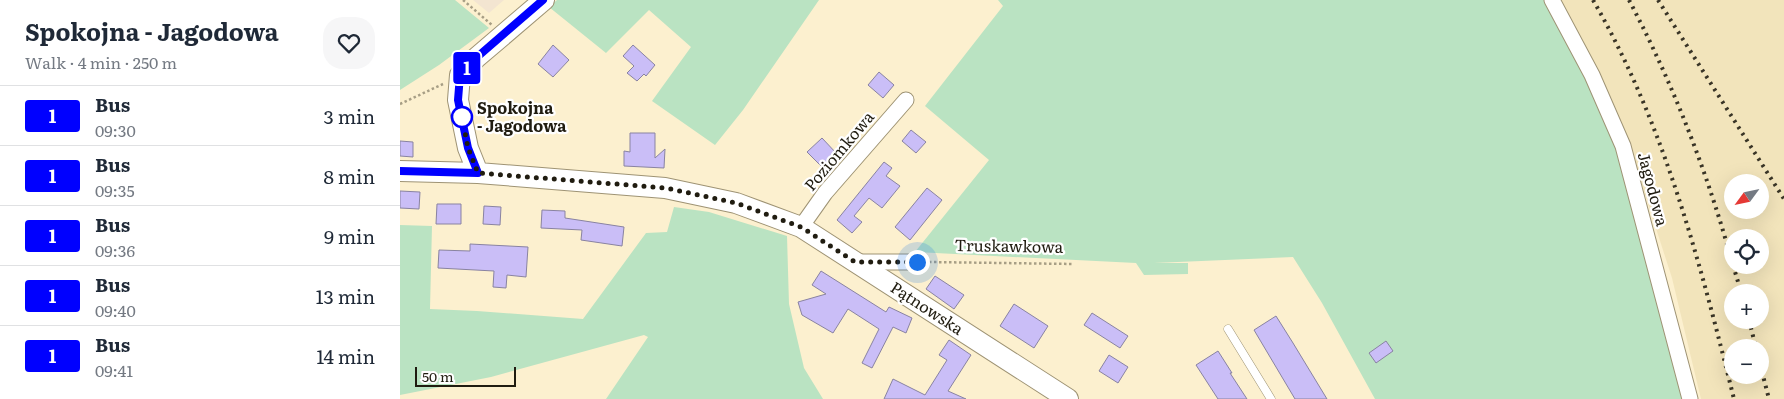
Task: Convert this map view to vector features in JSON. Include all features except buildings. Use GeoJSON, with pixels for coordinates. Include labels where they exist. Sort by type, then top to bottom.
{"type":"FeatureCollection","features":[{"type":"Feature","properties":{"kind":"street"},"geometry":{"type":"LineString","coordinates":[[478,173],[468,148],[458,100],[460,75],[476,58],[544,0]]}},
{"type":"Feature","properties":{"kind":"street","name":"Jagodowa"},"geometry":{"type":"LineString","coordinates":[[1552,0],[1592,75],[1623,146],[1688,384],[1690,399]]}},
{"type":"Feature","properties":{"kind":"street","name":"Poziomkowa"},"geometry":{"type":"LineString","coordinates":[[801,227],[824,193],[906,100]]}},
{"type":"Feature","properties":{"kind":"street","name":"Pątnowska"},"geometry":{"type":"LineString","coordinates":[[400,171],[478,173],[666,188],[736,203],[801,227],[1068,399]]}},
{"type":"Feature","properties":{"kind":"street"},"geometry":{"type":"LineString","coordinates":[[855,262],[917,262]]}},
{"type":"Feature","properties":{"kind":"lane"},"geometry":{"type":"LineString","coordinates":[[1228,329],[1271,399]]}},
{"type":"Feature","properties":{"kind":"path"},"geometry":{"type":"LineString","coordinates":[[463,0],[504,35]]}},
{"type":"Feature","properties":{"kind":"path"},"geometry":{"type":"LineString","coordinates":[[400,104],[460,75]]}},
{"type":"Feature","properties":{"kind":"path","name":"Truskawkowa"},"geometry":{"type":"LineString","coordinates":[[917,262],[1073,264]]}},
{"type":"Feature","properties":{"kind":"shaded area"},"geometry":{"type":"Polygon","coordinates":[[[473,0],[504,0],[489,13],[473,0]]]}},
{"type":"Feature","properties":{"kind":"shaded area"},"geometry":{"type":"Polygon","coordinates":[[[1558,0],[1784,0],[1784,399],[1701,399],[1672,278],[1642,185],[1609,101],[1558,0]]]}},
{"type":"Feature","properties":{"kind":"green space"},"geometry":{"type":"Polygon","coordinates":[[[400,0],[455,0],[489,28],[439,65],[400,90],[400,0]]]}},
{"type":"Feature","properties":{"kind":"green space"},"geometry":{"type":"Polygon","coordinates":[[[557,0],[819,0],[743,110],[715,145],[652,101],[691,47],[649,10],[606,53],[549,7],[557,0]]]}},
{"type":"Feature","properties":{"kind":"green space"},"geometry":{"type":"Polygon","coordinates":[[[998,0],[1545,0],[1589,83],[1617,147],[1663,313],[1682,399],[1375,399],[1322,303],[1293,257],[1154,263],[1188,263],[1188,274],[1144,275],[1136,263],[915,252],[989,160],[925,106],[1003,6],[998,0]]]}},
{"type":"Feature","properties":{"kind":"green space"},"geometry":{"type":"Polygon","coordinates":[[[674,207],[709,212],[787,236],[789,304],[804,368],[823,399],[606,399],[648,337],[644,335],[491,377],[400,395],[400,225],[432,226],[430,309],[583,319],[646,233],[667,232],[674,207]]]}},
{"type":"Feature","properties":{"kind":"railway"},"geometry":{"type":"LineString","coordinates":[[1593,0],[1618,47],[1660,144],[1708,296],[1734,399]]}},
{"type":"Feature","properties":{"kind":"railway"},"geometry":{"type":"LineString","coordinates":[[1629,0],[1688,128],[1712,194],[1724,235]]}},
{"type":"Feature","properties":{"kind":"railway"},"geometry":{"type":"LineString","coordinates":[[1658,0],[1784,199]]}},
{"type":"Feature","properties":{"kind":"railway"},"geometry":{"type":"LineString","coordinates":[[1736,274],[1739,284]]}},
{"type":"Feature","properties":{"kind":"railway"},"geometry":{"type":"LineString","coordinates":[[1751,329],[1754,339]]}},
{"type":"Feature","properties":{"kind":"railway"},"geometry":{"type":"LineString","coordinates":[[1765,384],[1769,399]]}},
{"type":"Feature","properties":{"kind":"bus line","name":"1"},"geometry":{"type":"LineString","coordinates":[[400,171],[478,173],[468,148],[458,100],[460,75],[476,58],[543,0]]}},
{"type":"Feature","properties":{"kind":"place","name":"Spokojna - Jagodowa"},"geometry":{"type":"Point","coordinates":[462,117]}},
{"type":"Feature","properties":{"kind":"route"},"geometry":{"type":"LineString","coordinates":[[462,117],[468,148],[478,173],[666,188],[736,203],[801,227],[855,262],[917,262]]}}]}
